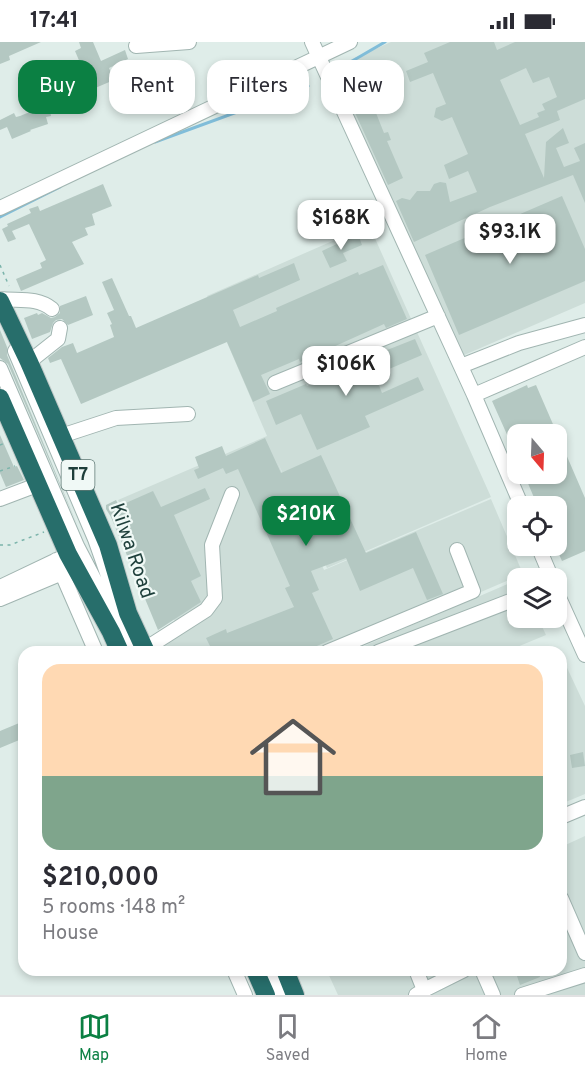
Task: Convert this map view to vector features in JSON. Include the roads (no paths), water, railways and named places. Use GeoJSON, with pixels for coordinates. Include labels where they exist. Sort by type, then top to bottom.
{"type":"FeatureCollection","features":[{"type":"Feature","properties":{"kind":"highway","name":"Kilwa Road"},"geometry":{"type":"LineString","coordinates":[[0,300],[108,545],[139,646]]}},
{"type":"Feature","properties":{"kind":"highway","name":"T7"},"geometry":{"type":"LineString","coordinates":[[0,399],[56,527],[62,562],[111,632],[117,646]]}},
{"type":"Feature","properties":{"kind":"highway"},"geometry":{"type":"LineString","coordinates":[[258,976],[266,995]]}},
{"type":"Feature","properties":{"kind":"highway"},"geometry":{"type":"LineString","coordinates":[[287,976],[295,995]]}},
{"type":"Feature","properties":{"kind":"street"},"geometry":{"type":"LineString","coordinates":[[136,46],[189,42]]}},
{"type":"Feature","properties":{"kind":"street"},"geometry":{"type":"LineString","coordinates":[[312,42],[461,366],[517,496]]}},
{"type":"Feature","properties":{"kind":"street"},"geometry":{"type":"LineString","coordinates":[[0,208],[350,42]]}},
{"type":"Feature","properties":{"kind":"street"},"geometry":{"type":"LineString","coordinates":[[0,300],[37,301],[52,309]]}},
{"type":"Feature","properties":{"kind":"street"},"geometry":{"type":"LineString","coordinates":[[275,383],[438,316]]}},
{"type":"Feature","properties":{"kind":"street"},"geometry":{"type":"LineString","coordinates":[[0,318],[95,539],[118,607],[124,634]]}},
{"type":"Feature","properties":{"kind":"street"},"geometry":{"type":"LineString","coordinates":[[461,366],[519,343],[585,325]]}},
{"type":"Feature","properties":{"kind":"street"},"geometry":{"type":"LineString","coordinates":[[29,362],[58,339],[60,328]]}},
{"type":"Feature","properties":{"kind":"street"},"geometry":{"type":"LineString","coordinates":[[474,395],[585,348]]}},
{"type":"Feature","properties":{"kind":"street"},"geometry":{"type":"LineString","coordinates":[[0,368],[77,546],[109,611],[124,634],[136,646]]}},
{"type":"Feature","properties":{"kind":"street"},"geometry":{"type":"LineString","coordinates":[[61,436],[116,418],[188,414]]}},
{"type":"Feature","properties":{"kind":"street"},"geometry":{"type":"LineString","coordinates":[[0,499],[37,485]]}},
{"type":"Feature","properties":{"kind":"street"},"geometry":{"type":"LineString","coordinates":[[149,646],[206,610],[215,598],[212,545],[232,494]]}},
{"type":"Feature","properties":{"kind":"street"},"geometry":{"type":"LineString","coordinates":[[341,646],[473,591],[457,550]]}},
{"type":"Feature","properties":{"kind":"street"},"geometry":{"type":"LineString","coordinates":[[0,586],[62,562]]}},
{"type":"Feature","properties":{"kind":"street"},"geometry":{"type":"LineString","coordinates":[[0,598],[62,562]]}},
{"type":"Feature","properties":{"kind":"street"},"geometry":{"type":"LineString","coordinates":[[62,562],[94,646]]}},
{"type":"Feature","properties":{"kind":"street"},"geometry":{"type":"LineString","coordinates":[[394,646],[507,602]]}},
{"type":"Feature","properties":{"kind":"street"},"geometry":{"type":"LineString","coordinates":[[567,615],[585,655]]}},
{"type":"Feature","properties":{"kind":"street"},"geometry":{"type":"LineString","coordinates":[[567,814],[585,807]]}},
{"type":"Feature","properties":{"kind":"street"},"geometry":{"type":"LineString","coordinates":[[567,925],[585,953]]}},
{"type":"Feature","properties":{"kind":"street"},"geometry":{"type":"LineString","coordinates":[[522,995],[585,975]]}},
{"type":"Feature","properties":{"kind":"street"},"geometry":{"type":"LineString","coordinates":[[237,976],[245,995]]}},
{"type":"Feature","properties":{"kind":"street"},"geometry":{"type":"LineString","coordinates":[[273,976],[281,995]]}},
{"type":"Feature","properties":{"kind":"street"},"geometry":{"type":"LineString","coordinates":[[417,976],[420,992],[452,976]]}},
{"type":"Feature","properties":{"kind":"street"},"geometry":{"type":"LineString","coordinates":[[485,976],[493,995]]}},
{"type":"Feature","properties":{"kind":"waterway"},"geometry":{"type":"LineString","coordinates":[[354,60],[385,42]]}},
{"type":"Feature","properties":{"kind":"waterway"},"geometry":{"type":"LineString","coordinates":[[155,142],[232,114]]}},
{"type":"Feature","properties":{"kind":"waterway"},"geometry":{"type":"LineString","coordinates":[[0,217],[60,187]]}}]}
